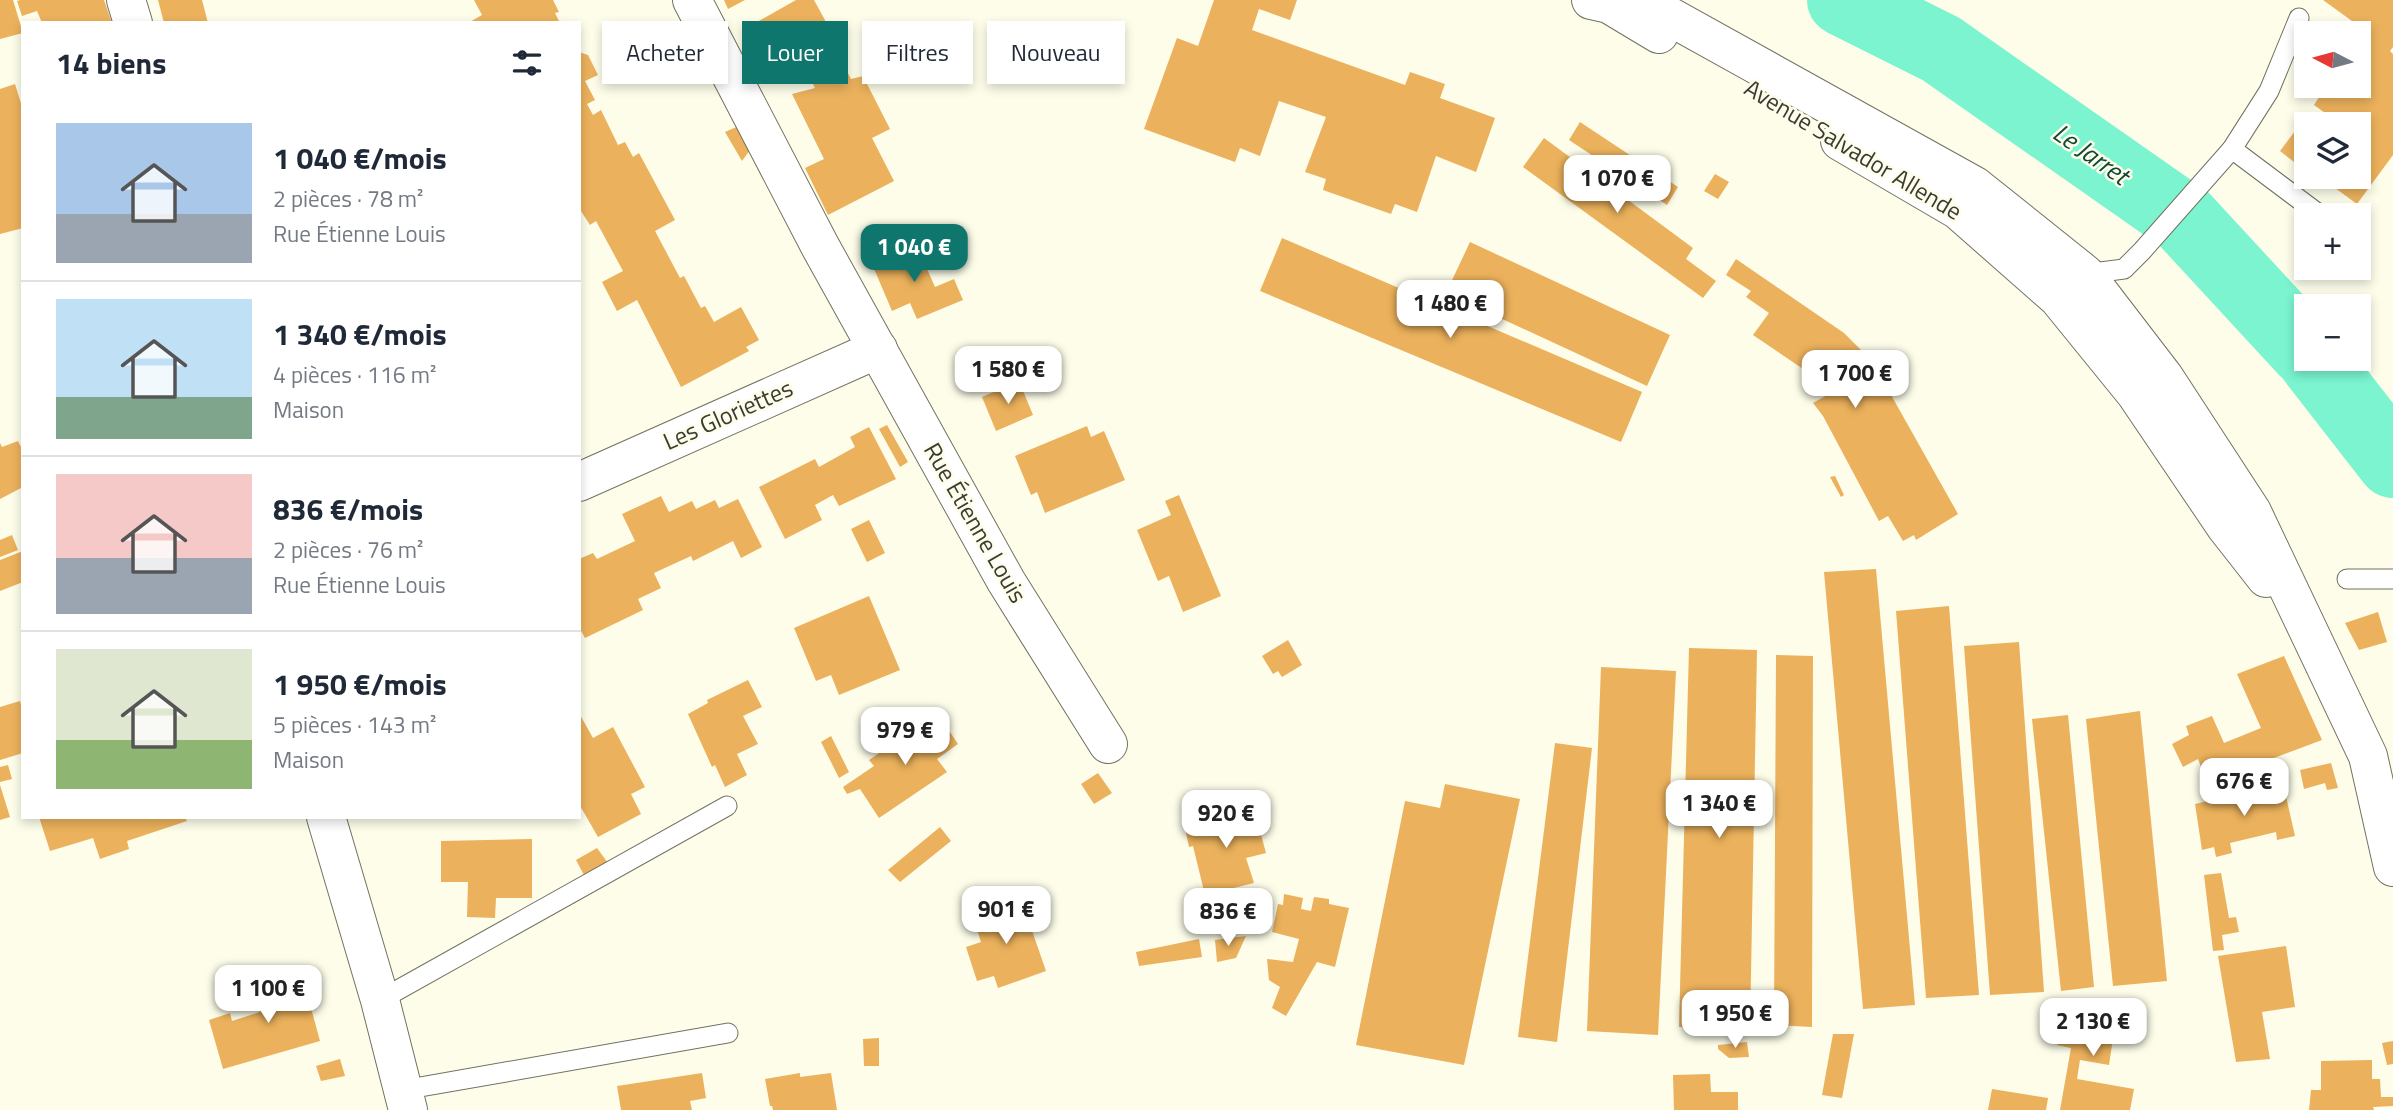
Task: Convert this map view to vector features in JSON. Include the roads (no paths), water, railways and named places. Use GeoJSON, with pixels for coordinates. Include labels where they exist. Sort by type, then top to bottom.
{"type":"FeatureCollection","features":[{"type":"Feature","properties":{"kind":"main road"},"geometry":{"type":"LineString","coordinates":[[125,0],[132,21]]}},
{"type":"Feature","properties":{"kind":"main road","name":"Rue Étienne Louis"},"geometry":{"type":"LineString","coordinates":[[692,0],[820,246],[1006,581],[1108,744]]}},
{"type":"Feature","properties":{"kind":"main road","name":"Avenue Salvador Allende"},"geometry":{"type":"LineString","coordinates":[[1591,0],[1609,4],[1958,210],[2058,298],[2136,394],[2226,527],[2315,640]]}},
{"type":"Feature","properties":{"kind":"main road","name":"Avenue Salvador Allende"},"geometry":{"type":"LineString","coordinates":[[1640,0],[1975,186],[2085,274],[2164,377],[2252,512],[2368,756],[2393,867]]}},
{"type":"Feature","properties":{"kind":"main road","name":"Les Gloriettes"},"geometry":{"type":"LineString","coordinates":[[581,481],[878,349]]}},
{"type":"Feature","properties":{"kind":"main road"},"geometry":{"type":"LineString","coordinates":[[327,819],[380,1000],[405,1100]]}},
{"type":"Feature","properties":{"kind":"lane"},"geometry":{"type":"LineString","coordinates":[[2085,274],[2124,269],[2232,149],[2269,91],[2299,18]]}},
{"type":"Feature","properties":{"kind":"lane"},"geometry":{"type":"LineString","coordinates":[[2232,149],[2304,203]]}},
{"type":"Feature","properties":{"kind":"lane"},"geometry":{"type":"LineString","coordinates":[[2347,579],[2393,579]]}},
{"type":"Feature","properties":{"kind":"lane"},"geometry":{"type":"LineString","coordinates":[[380,1000],[727,806]]}},
{"type":"Feature","properties":{"kind":"lane"},"geometry":{"type":"LineString","coordinates":[[405,1100],[728,1033]]}},
{"type":"Feature","properties":{"kind":"waterway","name":"Le Jarret"},"geometry":{"type":"LineString","coordinates":[[1843,0],[1941,49],[2184,219],[2294,338]]}},
{"type":"Feature","properties":{"kind":"waterway","name":"Le Jarret"},"geometry":{"type":"LineString","coordinates":[[2322,371],[2393,462]]}}]}
